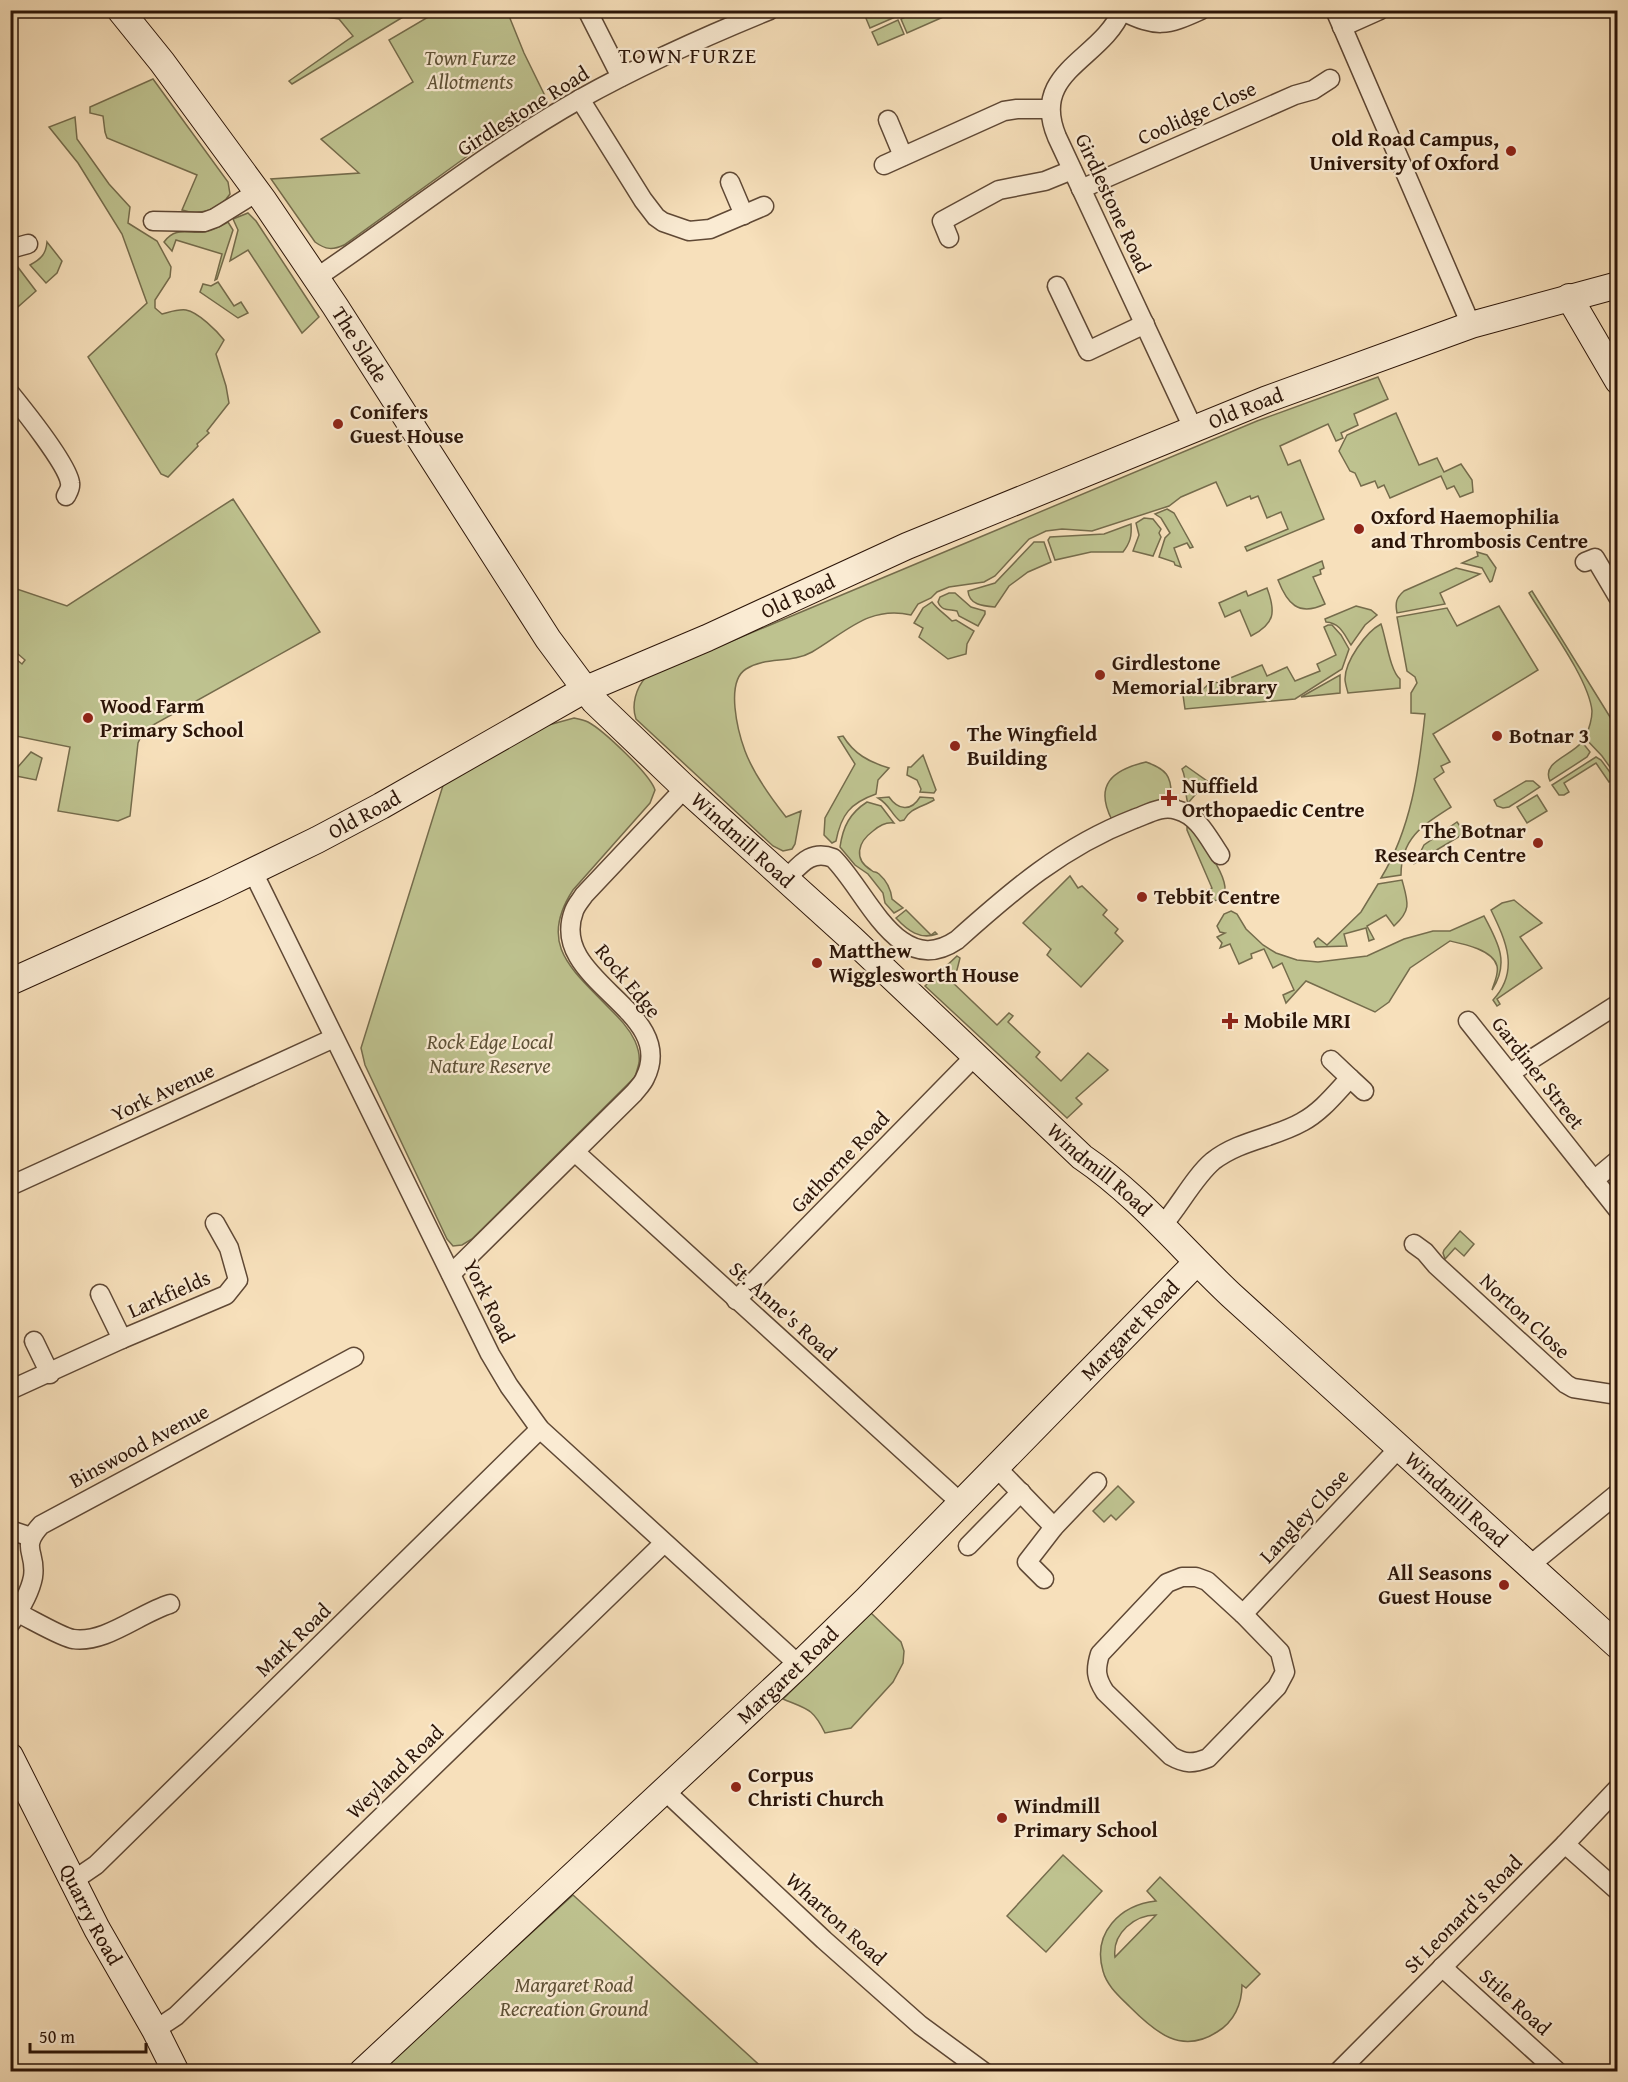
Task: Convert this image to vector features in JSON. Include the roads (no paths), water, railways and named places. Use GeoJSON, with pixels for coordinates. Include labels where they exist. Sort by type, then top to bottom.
{"type":"FeatureCollection","features":[{"type":"Feature","properties":{"kind":"street"},"geometry":{"type":"LineString","coordinates":[[587,10],[621,77]]}},
{"type":"Feature","properties":{"kind":"street","name":"Girdlestone Road"},"geometry":{"type":"LineString","coordinates":[[316,278],[496,153],[580,99],[745,15],[770,10]]}},
{"type":"Feature","properties":{"kind":"street"},"geometry":{"type":"LineString","coordinates":[[884,165],[1004,111],[1050,109],[1054,92],[1062,76],[1107,36],[1122,11],[1147,21],[1165,24],[1201,10]]}},
{"type":"Feature","properties":{"kind":"street"},"geometry":{"type":"LineString","coordinates":[[1380,10],[1338,19],[1472,325]]}},
{"type":"Feature","properties":{"kind":"street","name":"The Slade"},"geometry":{"type":"LineString","coordinates":[[128,13],[316,278],[523,601],[585,690]]}},
{"type":"Feature","properties":{"kind":"street","name":"Coolidge Close"},"geometry":{"type":"LineString","coordinates":[[1081,189],[1295,95],[1313,90],[1330,79]]}},
{"type":"Feature","properties":{"kind":"street"},"geometry":{"type":"LineString","coordinates":[[580,99],[643,200],[656,217],[663,222],[688,231],[703,231],[718,227],[764,206]]}},
{"type":"Feature","properties":{"kind":"street","name":"Girdlestone Road"},"geometry":{"type":"LineString","coordinates":[[1050,109],[1051,124],[1193,428]]}},
{"type":"Feature","properties":{"kind":"street"},"geometry":{"type":"LineString","coordinates":[[888,120],[903,156]]}},
{"type":"Feature","properties":{"kind":"street"},"geometry":{"type":"LineString","coordinates":[[949,238],[942,221],[988,195],[1008,187],[1046,181],[1072,170]]}},
{"type":"Feature","properties":{"kind":"street"},"geometry":{"type":"LineString","coordinates":[[730,182],[744,215]]}},
{"type":"Feature","properties":{"kind":"street"},"geometry":{"type":"LineString","coordinates":[[153,221],[204,222],[257,192]]}},
{"type":"Feature","properties":{"kind":"street","name":"Old Road"},"geometry":{"type":"LineString","coordinates":[[10,982],[254,872],[381,806],[585,690],[707,638],[907,546],[1193,428],[1472,325],[1617,285]]}},
{"type":"Feature","properties":{"kind":"street"},"geometry":{"type":"LineString","coordinates":[[1057,286],[1088,351],[1145,324]]}},
{"type":"Feature","properties":{"kind":"street"},"geometry":{"type":"LineString","coordinates":[[1569,297],[1617,381]]}},
{"type":"Feature","properties":{"kind":"street"},"geometry":{"type":"LineString","coordinates":[[10,393],[65,472],[70,482],[70,489],[66,496]]}},
{"type":"Feature","properties":{"kind":"street"},"geometry":{"type":"LineString","coordinates":[[1585,562],[1595,558],[1617,597]]}},
{"type":"Feature","properties":{"kind":"street","name":"Windmill Road"},"geometry":{"type":"LineString","coordinates":[[585,690],[685,788],[976,1055],[1082,1157],[1105,1173],[1196,1263],[1617,1646]]}},
{"type":"Feature","properties":{"kind":"street","name":"Rock Edge"},"geometry":{"type":"LineString","coordinates":[[451,1274],[634,1093],[645,1078],[650,1065],[645,1033],[634,1017],[583,966],[572,943],[571,926],[574,910],[584,895],[685,788]]}},
{"type":"Feature","properties":{"kind":"street"},"geometry":{"type":"LineString","coordinates":[[786,879],[807,857],[821,854],[833,858],[882,921],[903,943],[922,951],[932,951],[949,946],[957,940],[1049,863],[1106,831],[1163,808],[1182,811],[1193,818],[1202,827],[1220,855]]}},
{"type":"Feature","properties":{"kind":"street","name":"York Road"},"geometry":{"type":"LineString","coordinates":[[254,872],[490,1354],[509,1386],[540,1429],[799,1665]]}},
{"type":"Feature","properties":{"kind":"street"},"geometry":{"type":"LineString","coordinates":[[1510,1073],[1617,1004]]}},
{"type":"Feature","properties":{"kind":"street","name":"Gardiner Street"},"geometry":{"type":"LineString","coordinates":[[1468,1021],[1617,1210]]}},
{"type":"Feature","properties":{"kind":"street","name":"York Avenue"},"geometry":{"type":"LineString","coordinates":[[10,1186],[334,1038]]}},
{"type":"Feature","properties":{"kind":"street","name":"Gathorne Road"},"geometry":{"type":"LineString","coordinates":[[736,1300],[976,1055]]}},
{"type":"Feature","properties":{"kind":"street"},"geometry":{"type":"LineString","coordinates":[[1331,1060],[1364,1091]]}},
{"type":"Feature","properties":{"kind":"street"},"geometry":{"type":"LineString","coordinates":[[1161,1227],[1202,1172],[1213,1161],[1251,1141],[1304,1122],[1324,1106],[1350,1078]]}},
{"type":"Feature","properties":{"kind":"street","name":"St. Anne's Road"},"geometry":{"type":"LineString","coordinates":[[575,1152],[962,1503]]}},
{"type":"Feature","properties":{"kind":"street"},"geometry":{"type":"LineString","coordinates":[[1593,1180],[1617,1160]]}},
{"type":"Feature","properties":{"kind":"street","name":"Larkfields"},"geometry":{"type":"LineString","coordinates":[[10,1390],[226,1295],[238,1280],[229,1248],[215,1223]]}},
{"type":"Feature","properties":{"kind":"street","name":"Norton Close"},"geometry":{"type":"LineString","coordinates":[[1414,1244],[1566,1384],[1573,1388],[1617,1395]]}},
{"type":"Feature","properties":{"kind":"street","name":"Margaret Road"},"geometry":{"type":"LineString","coordinates":[[362,2072],[799,1665],[962,1503],[1196,1263]]}},
{"type":"Feature","properties":{"kind":"street","name":"Larkfields"},"geometry":{"type":"LineString","coordinates":[[100,1294],[122,1339]]}},
{"type":"Feature","properties":{"kind":"street"},"geometry":{"type":"LineString","coordinates":[[34,1341],[50,1374]]}},
{"type":"Feature","properties":{"kind":"street","name":"Binswood Avenue"},"geometry":{"type":"LineString","coordinates":[[31,1537],[41,1525],[63,1512],[354,1357]]}},
{"type":"Feature","properties":{"kind":"street","name":"Mark Road"},"geometry":{"type":"LineString","coordinates":[[74,1881],[96,1865],[540,1429]]}},
{"type":"Feature","properties":{"kind":"street","name":"Langley Close"},"geometry":{"type":"LineString","coordinates":[[1243,1614],[1399,1448]]}},
{"type":"Feature","properties":{"kind":"street"},"geometry":{"type":"LineString","coordinates":[[996,1467],[1054,1527]]}},
{"type":"Feature","properties":{"kind":"street"},"geometry":{"type":"LineString","coordinates":[[1044,1579],[1027,1562],[1054,1527],[1097,1482]]}},
{"type":"Feature","properties":{"kind":"street"},"geometry":{"type":"LineString","coordinates":[[968,1546],[1021,1492]]}},
{"type":"Feature","properties":{"kind":"street"},"geometry":{"type":"LineString","coordinates":[[1529,1566],[1617,1492]]}},
{"type":"Feature","properties":{"kind":"street"},"geometry":{"type":"LineString","coordinates":[[10,1530],[31,1537],[30,1548],[34,1566],[32,1580],[14,1618],[73,1639],[98,1637],[154,1609],[170,1604]]}},
{"type":"Feature","properties":{"kind":"street","name":"Weyland Road"},"geometry":{"type":"LineString","coordinates":[[155,2030],[176,2016],[664,1543]]}},
{"type":"Feature","properties":{"kind":"street"},"geometry":{"type":"LineString","coordinates":[[1182,1577],[1196,1577],[1207,1581],[1243,1614],[1280,1652],[1285,1672],[1277,1687],[1208,1758],[1183,1764],[1171,1756],[1105,1692],[1095,1669],[1100,1654],[1167,1583],[1182,1577]]}},
{"type":"Feature","properties":{"kind":"street","name":"Quarry Road"},"geometry":{"type":"LineString","coordinates":[[10,1756],[102,1938],[155,2030],[176,2072]]}},
{"type":"Feature","properties":{"kind":"street","name":"St Leonard's Road"},"geometry":{"type":"LineString","coordinates":[[1338,2072],[1565,1844],[1617,1788]]}},
{"type":"Feature","properties":{"kind":"street","name":"Wharton Road"},"geometry":{"type":"LineString","coordinates":[[665,1791],[824,1940],[911,2017],[984,2072]]}},
{"type":"Feature","properties":{"kind":"street"},"geometry":{"type":"LineString","coordinates":[[1565,1844],[1617,1891]]}},
{"type":"Feature","properties":{"kind":"street","name":"Stile Road"},"geometry":{"type":"LineString","coordinates":[[1442,1966],[1558,2072]]}},
{"type":"Feature","properties":{"kind":"place","name":"Old Road Campus, University of Oxford"},"geometry":{"type":"Point","coordinates":[1511,151]}},
{"type":"Feature","properties":{"kind":"place","name":"Conifers Guest House"},"geometry":{"type":"Point","coordinates":[338,424]}},
{"type":"Feature","properties":{"kind":"place","name":"Oxford Haemophilia and Thrombosis Centre"},"geometry":{"type":"Point","coordinates":[1359,529]}},
{"type":"Feature","properties":{"kind":"place","name":"Girdlestone Memorial Library"},"geometry":{"type":"Point","coordinates":[1100,675]}},
{"type":"Feature","properties":{"kind":"place","name":"Wood Farm Primary School"},"geometry":{"type":"Point","coordinates":[88,718]}},
{"type":"Feature","properties":{"kind":"place","name":"Botnar 3"},"geometry":{"type":"Point","coordinates":[1497,736]}},
{"type":"Feature","properties":{"kind":"place","name":"The Wingfield Building"},"geometry":{"type":"Point","coordinates":[955,746]}},
{"type":"Feature","properties":{"kind":"place","name":"Nuffield Orthopaedic Centre"},"geometry":{"type":"Point","coordinates":[1169,798]}},
{"type":"Feature","properties":{"kind":"place","name":"The Botnar Research Centre"},"geometry":{"type":"Point","coordinates":[1538,843]}},
{"type":"Feature","properties":{"kind":"place","name":"Tebbit Centre"},"geometry":{"type":"Point","coordinates":[1142,897]}},
{"type":"Feature","properties":{"kind":"place","name":"Matthew Wigglesworth House"},"geometry":{"type":"Point","coordinates":[817,963]}},
{"type":"Feature","properties":{"kind":"place","name":"Mobile MRI"},"geometry":{"type":"Point","coordinates":[1230,1021]}},
{"type":"Feature","properties":{"kind":"place","name":"All Seasons Guest House"},"geometry":{"type":"Point","coordinates":[1504,1585]}},
{"type":"Feature","properties":{"kind":"place","name":"Corpus Christi Church"},"geometry":{"type":"Point","coordinates":[736,1787]}},
{"type":"Feature","properties":{"kind":"place","name":"Windmill Primary School"},"geometry":{"type":"Point","coordinates":[1002,1818]}},
{"type":"Feature","properties":{"kind":"district","name":"TOWN FURZE"},"geometry":{"type":"Point","coordinates":[688,55]}},
{"type":"Feature","properties":{"kind":"park label","name":"Town Furze Allotments"},"geometry":{"type":"Point","coordinates":[470,70]}},
{"type":"Feature","properties":{"kind":"park label","name":"Rock Edge Local Nature Reserve"},"geometry":{"type":"Point","coordinates":[490,1054]}},
{"type":"Feature","properties":{"kind":"park label","name":"Margaret Road Recreation Ground"},"geometry":{"type":"Point","coordinates":[574,1997]}}]}
